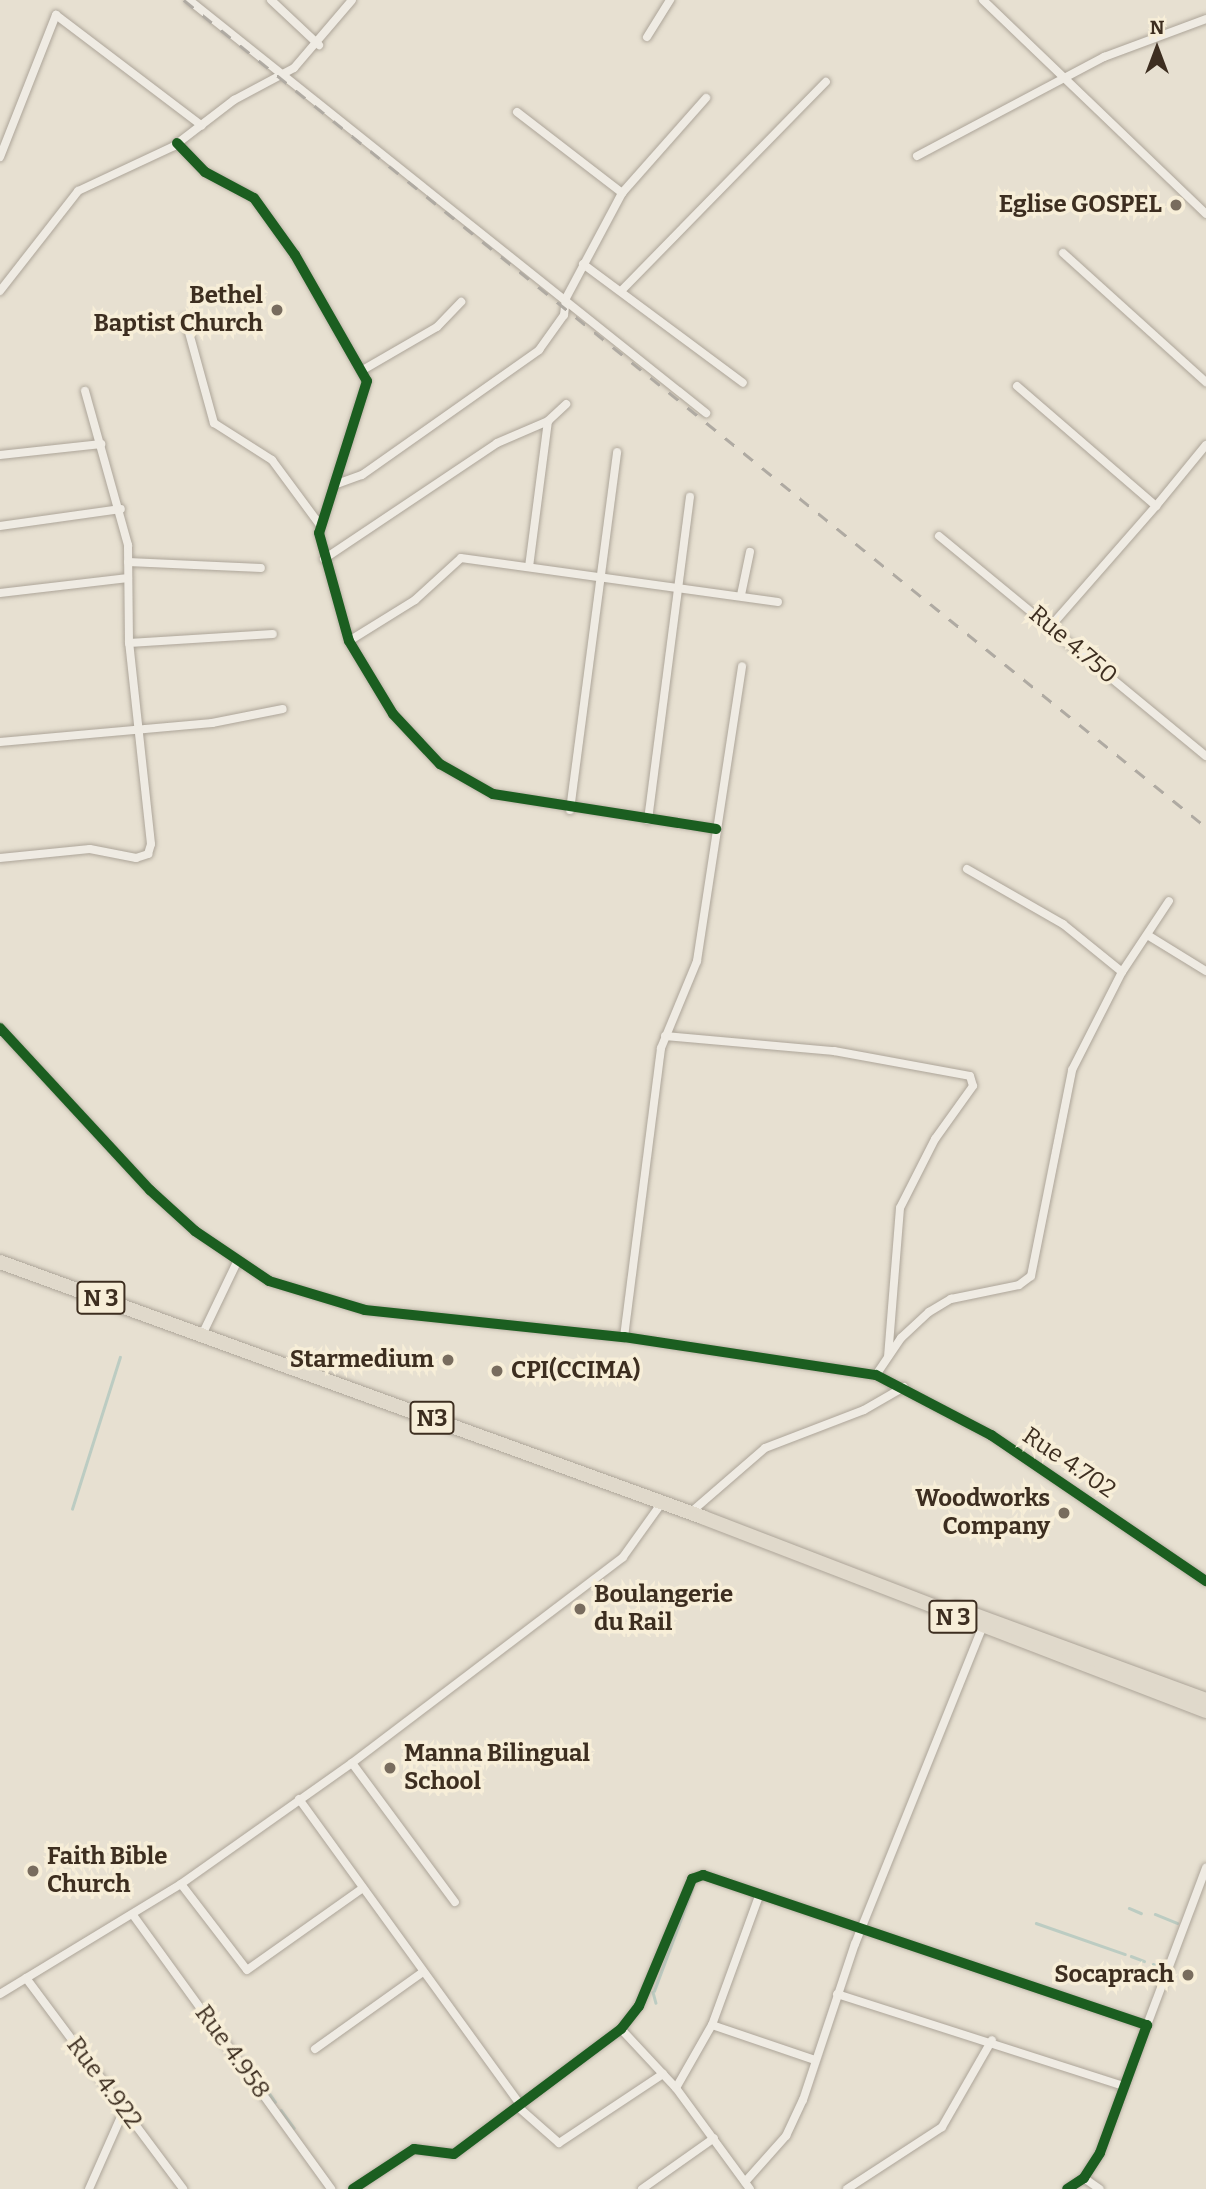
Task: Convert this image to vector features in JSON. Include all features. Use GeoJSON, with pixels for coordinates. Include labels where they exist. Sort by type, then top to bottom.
{"type":"FeatureCollection","features":[{"type":"Feature","properties":{"kind":"highway","name":"N 3"},"geometry":{"type":"LineString","coordinates":[[0,1262],[202,1335]]}},
{"type":"Feature","properties":{"kind":"highway","name":"N3"},"geometry":{"type":"LineString","coordinates":[[202,1335],[661,1504]]}},
{"type":"Feature","properties":{"kind":"highway","name":"N 3"},"geometry":{"type":"LineString","coordinates":[[661,1504],[1061,1652],[1206,1711]]}},
{"type":"Feature","properties":{"kind":"highway","name":"N 3"},"geometry":{"type":"LineString","coordinates":[[696,1515],[982,1628],[1206,1700]]}},
{"type":"Feature","properties":{"kind":"street"},"geometry":{"type":"LineString","coordinates":[[189,0],[566,298],[706,413]]}},
{"type":"Feature","properties":{"kind":"street"},"geometry":{"type":"LineString","coordinates":[[271,0],[319,45]]}},
{"type":"Feature","properties":{"kind":"street"},"geometry":{"type":"LineString","coordinates":[[0,291],[78,191],[177,143],[283,74],[319,45],[352,0]]}},
{"type":"Feature","properties":{"kind":"street"},"geometry":{"type":"LineString","coordinates":[[647,37],[670,0]]}},
{"type":"Feature","properties":{"kind":"street"},"geometry":{"type":"LineString","coordinates":[[983,0],[1069,79],[1115,132],[1206,214]]}},
{"type":"Feature","properties":{"kind":"street"},"geometry":{"type":"LineString","coordinates":[[0,156],[57,15],[202,126]]}},
{"type":"Feature","properties":{"kind":"street"},"geometry":{"type":"LineString","coordinates":[[917,156],[1069,79],[1104,57],[1206,19]]}},
{"type":"Feature","properties":{"kind":"street"},"geometry":{"type":"LineString","coordinates":[[623,289],[826,82]]}},
{"type":"Feature","properties":{"kind":"street"},"geometry":{"type":"LineString","coordinates":[[334,485],[362,475],[539,350],[564,315],[566,298],[622,193],[706,98]]}},
{"type":"Feature","properties":{"kind":"street"},"geometry":{"type":"LineString","coordinates":[[517,112],[622,193]]}},
{"type":"Feature","properties":{"kind":"street"},"geometry":{"type":"LineString","coordinates":[[177,143],[205,172],[254,198],[361,371],[367,390],[320,525],[324,559],[348,640],[367,678],[439,764],[493,794],[570,810],[716,829]]}},
{"type":"Feature","properties":{"kind":"street"},"geometry":{"type":"LineString","coordinates":[[1063,253],[1206,382]]}},
{"type":"Feature","properties":{"kind":"street"},"geometry":{"type":"LineString","coordinates":[[583,264],[623,289],[743,383]]}},
{"type":"Feature","properties":{"kind":"street"},"geometry":{"type":"LineString","coordinates":[[361,371],[437,327],[461,302]]}},
{"type":"Feature","properties":{"kind":"street"},"geometry":{"type":"LineString","coordinates":[[185,318],[214,423],[272,460],[320,525]]}},
{"type":"Feature","properties":{"kind":"street"},"geometry":{"type":"LineString","coordinates":[[1017,386],[1156,506]]}},
{"type":"Feature","properties":{"kind":"street"},"geometry":{"type":"LineString","coordinates":[[0,858],[90,849],[136,858],[148,854],[150,797],[136,728],[129,643],[128,562],[121,509],[85,391]]}},
{"type":"Feature","properties":{"kind":"street"},"geometry":{"type":"LineString","coordinates":[[324,559],[487,449],[548,421],[566,404]]}},
{"type":"Feature","properties":{"kind":"street"},"geometry":{"type":"LineString","coordinates":[[529,566],[548,421]]}},
{"type":"Feature","properties":{"kind":"street"},"geometry":{"type":"LineString","coordinates":[[0,455],[101,444]]}},
{"type":"Feature","properties":{"kind":"street"},"geometry":{"type":"LineString","coordinates":[[1050,627],[1206,445]]}},
{"type":"Feature","properties":{"kind":"street"},"geometry":{"type":"LineString","coordinates":[[570,810],[617,452]]}},
{"type":"Feature","properties":{"kind":"street"},"geometry":{"type":"LineString","coordinates":[[648,820],[690,496]]}},
{"type":"Feature","properties":{"kind":"street"},"geometry":{"type":"LineString","coordinates":[[0,526],[121,509]]}},
{"type":"Feature","properties":{"kind":"street","name":"Rue 4.750"},"geometry":{"type":"LineString","coordinates":[[939,536],[1206,756]]}},
{"type":"Feature","properties":{"kind":"street"},"geometry":{"type":"LineString","coordinates":[[741,595],[750,552]]}},
{"type":"Feature","properties":{"kind":"street"},"geometry":{"type":"LineString","coordinates":[[348,640],[415,600],[457,559],[529,566],[599,580],[741,595],[778,602]]}},
{"type":"Feature","properties":{"kind":"street"},"geometry":{"type":"LineString","coordinates":[[128,562],[261,568]]}},
{"type":"Feature","properties":{"kind":"street"},"geometry":{"type":"LineString","coordinates":[[0,593],[128,579]]}},
{"type":"Feature","properties":{"kind":"street"},"geometry":{"type":"LineString","coordinates":[[129,643],[273,634]]}},
{"type":"Feature","properties":{"kind":"street"},"geometry":{"type":"LineString","coordinates":[[624,1337],[666,1036],[697,961],[742,666]]}},
{"type":"Feature","properties":{"kind":"street"},"geometry":{"type":"LineString","coordinates":[[0,742],[283,709]]}},
{"type":"Feature","properties":{"kind":"street"},"geometry":{"type":"LineString","coordinates":[[967,869],[1063,924],[1122,972]]}},
{"type":"Feature","properties":{"kind":"street"},"geometry":{"type":"LineString","coordinates":[[876,1375],[901,1338],[951,1299],[1019,1285],[1031,1276],[1072,1070],[1122,972],[1149,936],[1169,901]]}},
{"type":"Feature","properties":{"kind":"street"},"geometry":{"type":"LineString","coordinates":[[1149,936],[1206,971]]}},
{"type":"Feature","properties":{"kind":"street","name":"Rue 4.702"},"geometry":{"type":"LineString","coordinates":[[0,1028],[150,1190],[237,1262],[269,1281],[365,1310],[624,1337],[876,1375],[904,1387],[991,1435],[1206,1581]]}},
{"type":"Feature","properties":{"kind":"street"},"geometry":{"type":"LineString","coordinates":[[666,1036],[834,1051],[970,1076],[973,1086],[935,1139],[900,1208],[888,1356]]}},
{"type":"Feature","properties":{"kind":"street"},"geometry":{"type":"LineString","coordinates":[[202,1335],[237,1262]]}},
{"type":"Feature","properties":{"kind":"street"},"geometry":{"type":"LineString","coordinates":[[696,1515],[765,1448],[864,1410],[904,1387]]}},
{"type":"Feature","properties":{"kind":"street"},"geometry":{"type":"LineString","coordinates":[[0,1994],[134,1915],[352,1763],[623,1557],[661,1504]]}},
{"type":"Feature","properties":{"kind":"street"},"geometry":{"type":"LineString","coordinates":[[621,2029],[676,2088],[747,2186],[786,2136],[837,1994],[982,1628]]}},
{"type":"Feature","properties":{"kind":"street"},"geometry":{"type":"LineString","coordinates":[[352,1763],[455,1902]]}},
{"type":"Feature","properties":{"kind":"street"},"geometry":{"type":"LineString","coordinates":[[299,1799],[518,2105],[559,2143],[663,2074]]}},
{"type":"Feature","properties":{"kind":"street"},"geometry":{"type":"LineString","coordinates":[[1067,2189],[1084,2178],[1124,2086],[1206,1868]]}},
{"type":"Feature","properties":{"kind":"street"},"geometry":{"type":"LineString","coordinates":[[353,2189],[414,2149],[454,2154],[621,2029],[639,2006],[692,1879],[703,1875],[1147,2025]]}},
{"type":"Feature","properties":{"kind":"street"},"geometry":{"type":"LineString","coordinates":[[181,1884],[247,1970],[363,1888]]}},
{"type":"Feature","properties":{"kind":"street"},"geometry":{"type":"LineString","coordinates":[[676,2088],[712,2025],[759,1896]]}},
{"type":"Feature","properties":{"kind":"street","name":"Rue 4.958"},"geometry":{"type":"LineString","coordinates":[[134,1915],[331,2189]]}},
{"type":"Feature","properties":{"kind":"street"},"geometry":{"type":"LineString","coordinates":[[316,2049],[423,1972]]}},
{"type":"Feature","properties":{"kind":"street","name":"Rue 4.922"},"geometry":{"type":"LineString","coordinates":[[26,1978],[183,2189]]}},
{"type":"Feature","properties":{"kind":"street"},"geometry":{"type":"LineString","coordinates":[[837,1994],[992,2040],[1124,2086]]}},
{"type":"Feature","properties":{"kind":"street"},"geometry":{"type":"LineString","coordinates":[[712,2025],[815,2060]]}},
{"type":"Feature","properties":{"kind":"street"},"geometry":{"type":"LineString","coordinates":[[847,2189],[942,2126],[992,2040]]}},
{"type":"Feature","properties":{"kind":"street"},"geometry":{"type":"LineString","coordinates":[[89,2189],[124,2110]]}},
{"type":"Feature","properties":{"kind":"street"},"geometry":{"type":"LineString","coordinates":[[642,2189],[714,2138]]}},
{"type":"Feature","properties":{"kind":"street"},"geometry":{"type":"LineString","coordinates":[[1084,2178],[1100,2189]]}},
{"type":"Feature","properties":{"kind":"waterway"},"geometry":{"type":"LineString","coordinates":[[72,1509],[120,1357]]}},
{"type":"Feature","properties":{"kind":"waterway"},"geometry":{"type":"LineString","coordinates":[[654,1991],[692,1889]]}},
{"type":"Feature","properties":{"kind":"waterway"},"geometry":{"type":"LineString","coordinates":[[1129,1908],[1141,1913]]}},
{"type":"Feature","properties":{"kind":"waterway"},"geometry":{"type":"LineString","coordinates":[[1155,1914],[1177,1923]]}},
{"type":"Feature","properties":{"kind":"waterway"},"geometry":{"type":"LineString","coordinates":[[1036,1923],[1125,1954]]}},
{"type":"Feature","properties":{"kind":"waterway"},"geometry":{"type":"LineString","coordinates":[[1131,1956],[1144,1961]]}},
{"type":"Feature","properties":{"kind":"waterway"},"geometry":{"type":"LineString","coordinates":[[1153,1964],[1161,1967]]}},
{"type":"Feature","properties":{"kind":"waterway"},"geometry":{"type":"LineString","coordinates":[[653,1992],[656,2003]]}},
{"type":"Feature","properties":{"kind":"waterway"},"geometry":{"type":"LineString","coordinates":[[245,2060],[252,2069]]}},
{"type":"Feature","properties":{"kind":"waterway"},"geometry":{"type":"LineString","coordinates":[[255,2073],[275,2102]]}},
{"type":"Feature","properties":{"kind":"waterway"},"geometry":{"type":"LineString","coordinates":[[281,2110],[294,2128]]}},
{"type":"Feature","properties":{"kind":"railway"},"geometry":{"type":"LineString","coordinates":[[184,0],[1206,827]]}},
{"type":"Feature","properties":{"kind":"cycle path"},"geometry":{"type":"LineString","coordinates":[[177,143],[205,172],[254,198],[295,255],[367,381],[319,533],[349,641],[393,714],[440,764],[493,794],[716,829]]}},
{"type":"Feature","properties":{"kind":"cycle path"},"geometry":{"type":"LineString","coordinates":[[0,1028],[150,1190],[195,1231],[269,1281],[365,1310],[624,1337],[876,1375],[991,1435],[1206,1581]]}},
{"type":"Feature","properties":{"kind":"cycle path"},"geometry":{"type":"LineString","coordinates":[[353,2189],[414,2149],[454,2154],[621,2029],[639,2006],[692,1879],[703,1875],[1147,2025],[1100,2153],[1084,2178],[1067,2189]]}},
{"type":"Feature","properties":{"kind":"place","name":"Eglise GOSPEL"},"geometry":{"type":"Point","coordinates":[1176,205]}},
{"type":"Feature","properties":{"kind":"place","name":"Bethel Baptist Church"},"geometry":{"type":"Point","coordinates":[277,310]}},
{"type":"Feature","properties":{"kind":"place","name":"Starmedium"},"geometry":{"type":"Point","coordinates":[448,1360]}},
{"type":"Feature","properties":{"kind":"place","name":"CPI(CCIMA)"},"geometry":{"type":"Point","coordinates":[497,1371]}},
{"type":"Feature","properties":{"kind":"place","name":"Woodworks Company"},"geometry":{"type":"Point","coordinates":[1064,1513]}},
{"type":"Feature","properties":{"kind":"place","name":"Boulangerie du Rail"},"geometry":{"type":"Point","coordinates":[580,1609]}},
{"type":"Feature","properties":{"kind":"place","name":"Manna Bilingual School"},"geometry":{"type":"Point","coordinates":[390,1768]}},
{"type":"Feature","properties":{"kind":"place","name":"Faith Bible Church"},"geometry":{"type":"Point","coordinates":[33,1871]}},
{"type":"Feature","properties":{"kind":"place","name":"Socaprach"},"geometry":{"type":"Point","coordinates":[1188,1975]}}]}
